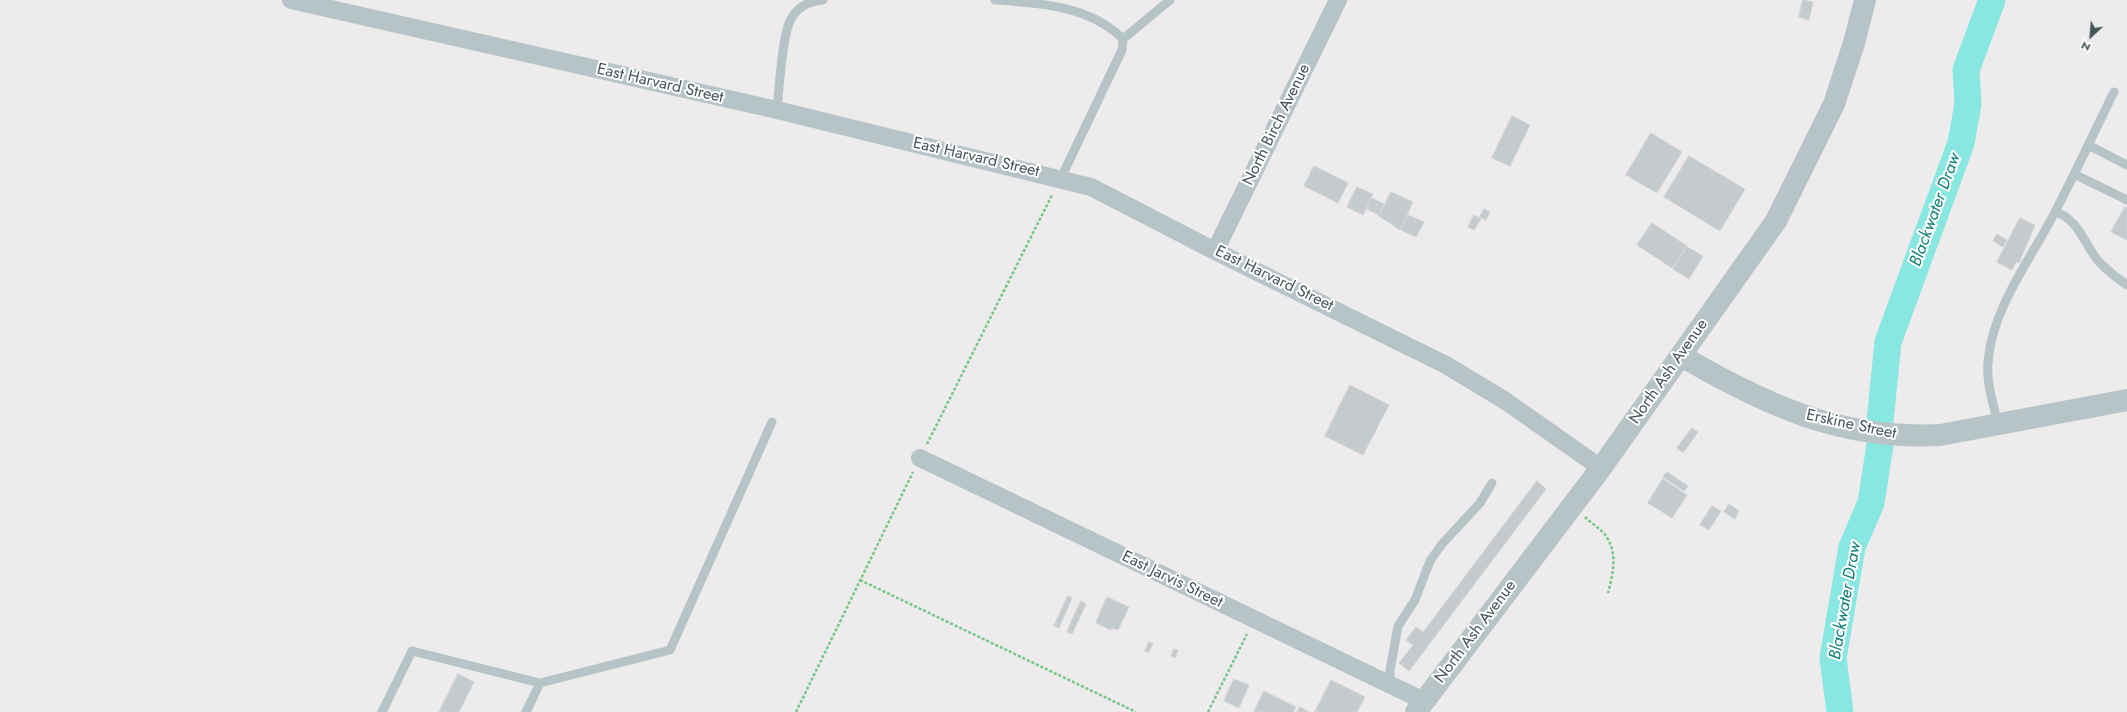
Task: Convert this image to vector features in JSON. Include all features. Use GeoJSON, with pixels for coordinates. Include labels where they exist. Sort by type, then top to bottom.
{"type":"FeatureCollection","features":[{"type":"Feature","properties":{"kind":"street","name":"East Harvard Street"},"geometry":{"type":"LineString","coordinates":[[291,0],[777,110],[1061,178],[1092,187],[1215,251],[1446,365],[1504,400],[1601,468]]}},
{"type":"Feature","properties":{"kind":"street","name":"North Birch Avenue"},"geometry":{"type":"LineString","coordinates":[[1215,251],[1338,0]]}},
{"type":"Feature","properties":{"kind":"street","name":"North Ash Avenue"},"geometry":{"type":"LineString","coordinates":[[1420,706],[1601,468],[1682,356],[1776,221],[1834,104],[1854,43],[1865,0]]}},
{"type":"Feature","properties":{"kind":"street","name":"Erskine Street"},"geometry":{"type":"LineString","coordinates":[[1682,356],[1760,399],[1792,412],[1832,425],[1874,434],[1908,437],[1940,435],[2127,400]]}},
{"type":"Feature","properties":{"kind":"street","name":"East Jarvis Street"},"geometry":{"type":"LineString","coordinates":[[920,458],[1390,684],[1420,706]]}},
{"type":"Feature","properties":{"kind":"lane"},"geometry":{"type":"LineString","coordinates":[[777,110],[786,34],[790,20],[801,7],[813,1],[824,0]]}},
{"type":"Feature","properties":{"kind":"lane"},"geometry":{"type":"LineString","coordinates":[[995,0],[1039,3],[1091,16],[1114,30],[1123,39]]}},
{"type":"Feature","properties":{"kind":"lane"},"geometry":{"type":"LineString","coordinates":[[1061,178],[1122,50],[1123,39],[1170,0]]}},
{"type":"Feature","properties":{"kind":"lane"},"geometry":{"type":"LineString","coordinates":[[1998,425],[1990,387],[1988,363],[1994,331],[2007,300],[2055,212],[2114,92]]}},
{"type":"Feature","properties":{"kind":"lane"},"geometry":{"type":"LineString","coordinates":[[2088,146],[2127,165]]}},
{"type":"Feature","properties":{"kind":"lane"},"geometry":{"type":"LineString","coordinates":[[2074,174],[2127,200]]}},
{"type":"Feature","properties":{"kind":"lane"},"geometry":{"type":"LineString","coordinates":[[2055,212],[2062,214],[2070,220],[2080,232],[2099,263],[2127,285]]}},
{"type":"Feature","properties":{"kind":"lane"},"geometry":{"type":"LineString","coordinates":[[382,712],[412,651],[540,683],[670,650],[772,422]]}},
{"type":"Feature","properties":{"kind":"lane"},"geometry":{"type":"LineString","coordinates":[[1390,684],[1390,670],[1398,626],[1416,600],[1430,561],[1442,544],[1480,503],[1492,483]]}},
{"type":"Feature","properties":{"kind":"lane"},"geometry":{"type":"LineString","coordinates":[[526,712],[540,683]]}},
{"type":"Feature","properties":{"kind":"path"},"geometry":{"type":"LineString","coordinates":[[1572,505],[1606,536],[1613,554],[1614,570],[1608,593]]}},
{"type":"Feature","properties":{"kind":"path"},"geometry":{"type":"LineString","coordinates":[[860,580],[1136,712]]}},
{"type":"Feature","properties":{"kind":"path"},"geometry":{"type":"LineString","coordinates":[[1208,712],[1254,619]]}},
{"type":"Feature","properties":{"kind":"building"},"geometry":{"type":"Polygon","coordinates":[[[1803,0],[1813,2],[1809,20],[1799,17],[1803,0]]]}},
{"type":"Feature","properties":{"kind":"building"},"geometry":{"type":"Polygon","coordinates":[[[1512,116],[1530,125],[1510,166],[1492,158],[1512,116]]]}},
{"type":"Feature","properties":{"kind":"building"},"geometry":{"type":"Polygon","coordinates":[[[1651,133],[1682,152],[1657,193],[1626,175],[1651,133]]]}},
{"type":"Feature","properties":{"kind":"building"},"geometry":{"type":"Polygon","coordinates":[[[1689,156],[1745,189],[1720,231],[1664,197],[1689,156]]]}},
{"type":"Feature","properties":{"kind":"building"},"geometry":{"type":"Polygon","coordinates":[[[1314,166],[1348,183],[1338,203],[1304,186],[1314,166]]]}},
{"type":"Feature","properties":{"kind":"building"},"geometry":{"type":"Polygon","coordinates":[[[1357,187],[1373,194],[1363,215],[1347,207],[1357,187]]]}},
{"type":"Feature","properties":{"kind":"building"},"geometry":{"type":"Polygon","coordinates":[[[1391,192],[1413,202],[1400,230],[1379,216],[1391,192]]]}},
{"type":"Feature","properties":{"kind":"building"},"geometry":{"type":"Polygon","coordinates":[[[1372,198],[1384,204],[1379,215],[1367,209],[1372,198]]]}},
{"type":"Feature","properties":{"kind":"building"},"geometry":{"type":"Polygon","coordinates":[[[2125,207],[2127,208],[2127,240],[2111,232],[2125,207]]]}},
{"type":"Feature","properties":{"kind":"building"},"geometry":{"type":"Polygon","coordinates":[[[1484,209],[1490,212],[1486,220],[1480,217],[1484,209]]]}},
{"type":"Feature","properties":{"kind":"building"},"geometry":{"type":"Polygon","coordinates":[[[1408,215],[1424,222],[1416,237],[1401,230],[1408,215]]]}},
{"type":"Feature","properties":{"kind":"building"},"geometry":{"type":"Polygon","coordinates":[[[1474,215],[1481,219],[1474,230],[1468,227],[1474,215]]]}},
{"type":"Feature","properties":{"kind":"building"},"geometry":{"type":"Polygon","coordinates":[[[2020,218],[2035,225],[2019,263],[2016,262],[2012,270],[1997,262],[2020,218]]]}},
{"type":"Feature","properties":{"kind":"building"},"geometry":{"type":"Polygon","coordinates":[[[1652,223],[1687,246],[1672,268],[1637,245],[1652,223]]]}},
{"type":"Feature","properties":{"kind":"building"},"geometry":{"type":"Polygon","coordinates":[[[1997,234],[2007,240],[2003,247],[1993,241],[1997,234]]]}},
{"type":"Feature","properties":{"kind":"building"},"geometry":{"type":"Polygon","coordinates":[[[1687,247],[1703,256],[1689,279],[1673,269],[1687,247]]]}},
{"type":"Feature","properties":{"kind":"building"},"geometry":{"type":"Polygon","coordinates":[[[1350,385],[1389,405],[1363,455],[1325,436],[1350,385]]]}},
{"type":"Feature","properties":{"kind":"building"},"geometry":{"type":"Polygon","coordinates":[[[1692,428],[1698,432],[1683,453],[1677,448],[1692,428]]]}},
{"type":"Feature","properties":{"kind":"building"},"geometry":{"type":"Polygon","coordinates":[[[1667,472],[1688,486],[1684,491],[1663,477],[1667,472]]]}},
{"type":"Feature","properties":{"kind":"building"},"geometry":{"type":"Polygon","coordinates":[[[1663,479],[1687,495],[1672,518],[1648,503],[1663,479]]]}},
{"type":"Feature","properties":{"kind":"building"},"geometry":{"type":"Polygon","coordinates":[[[1537,481],[1546,489],[1409,671],[1399,663],[1413,645],[1406,640],[1416,627],[1423,632],[1537,481]]]}},
{"type":"Feature","properties":{"kind":"building"},"geometry":{"type":"Polygon","coordinates":[[[1729,504],[1739,511],[1735,519],[1724,512],[1729,504]]]}},
{"type":"Feature","properties":{"kind":"building"},"geometry":{"type":"Polygon","coordinates":[[[1712,506],[1721,511],[1709,530],[1700,525],[1712,506]]]}},
{"type":"Feature","properties":{"kind":"building"},"geometry":{"type":"Polygon","coordinates":[[[1068,596],[1072,598],[1059,628],[1054,626],[1068,596]]]}},
{"type":"Feature","properties":{"kind":"building"},"geometry":{"type":"Polygon","coordinates":[[[1107,597],[1129,607],[1118,630],[1112,628],[1111,630],[1096,623],[1107,597]]]}},
{"type":"Feature","properties":{"kind":"building"},"geometry":{"type":"Polygon","coordinates":[[[1081,601],[1086,604],[1072,634],[1067,632],[1081,601]]]}},
{"type":"Feature","properties":{"kind":"building"},"geometry":{"type":"Polygon","coordinates":[[[1149,642],[1153,644],[1148,653],[1145,651],[1149,642]]]}},
{"type":"Feature","properties":{"kind":"building"},"geometry":{"type":"Polygon","coordinates":[[[1174,649],[1178,650],[1175,658],[1171,656],[1174,649]]]}},
{"type":"Feature","properties":{"kind":"building"},"geometry":{"type":"Polygon","coordinates":[[[458,674],[474,682],[459,712],[439,712],[458,674]]]}},
{"type":"Feature","properties":{"kind":"building"},"geometry":{"type":"Polygon","coordinates":[[[1234,679],[1249,685],[1239,708],[1224,701],[1234,679]]]}},
{"type":"Feature","properties":{"kind":"building"},"geometry":{"type":"Polygon","coordinates":[[[1331,680],[1365,697],[1357,712],[1315,712],[1331,680]]]}},
{"type":"Feature","properties":{"kind":"building"},"geometry":{"type":"Polygon","coordinates":[[[1264,691],[1296,707],[1293,712],[1254,712],[1264,691]]]}},
{"type":"Feature","properties":{"kind":"building"},"geometry":{"type":"Polygon","coordinates":[[[1300,707],[1309,712],[1297,712],[1300,707]]]}},
{"type":"Feature","properties":{"kind":"waterway","name":"Blackwater Draw"},"geometry":{"type":"LineString","coordinates":[[1880,421],[1888,342],[1961,143],[1968,104],[1966,70],[1992,0]]}},
{"type":"Feature","properties":{"kind":"waterway","name":"Blackwater Draw"},"geometry":{"type":"LineString","coordinates":[[1840,712],[1833,658],[1852,547],[1871,503],[1880,445]]}}]}
